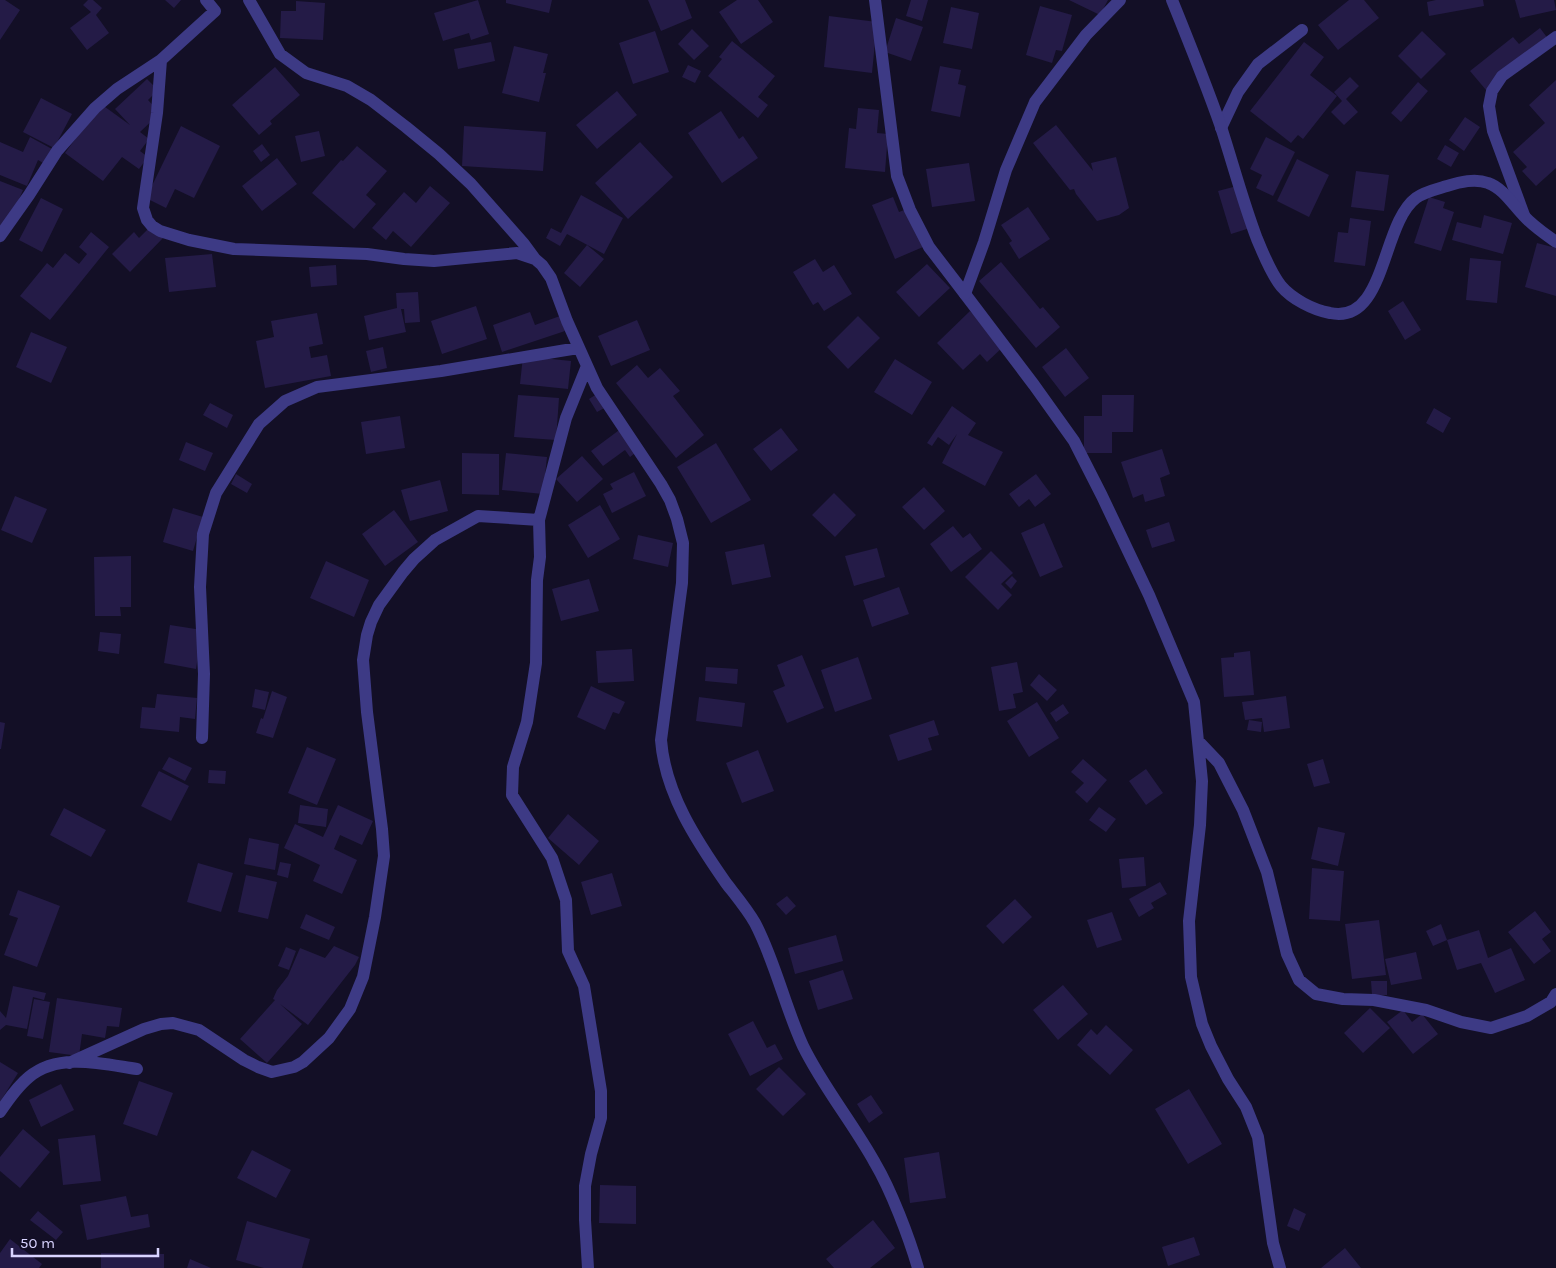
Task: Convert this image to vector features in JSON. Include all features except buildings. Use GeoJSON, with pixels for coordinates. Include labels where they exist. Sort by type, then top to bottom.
{"type":"FeatureCollection","features":[{"type":"Feature","properties":{"kind":"street"},"geometry":{"type":"LineString","coordinates":[[0,236],[57,151],[75,130],[117,89],[161,60],[218,5],[206,0]]}},
{"type":"Feature","properties":{"kind":"street"},"geometry":{"type":"LineString","coordinates":[[249,0],[280,54],[306,73],[347,86],[371,100],[471,184],[524,244],[551,278],[578,348],[597,388],[670,500],[683,543],[682,583],[661,740],[662,756],[667,775],[678,803],[697,840],[754,921],[763,939],[779,986],[804,1047],[876,1163],[918,1268]]}},
{"type":"Feature","properties":{"kind":"street"},"geometry":{"type":"LineString","coordinates":[[875,0],[897,176],[910,210],[929,247],[1074,441],[1149,595],[1194,702],[1202,781],[1200,825],[1189,921],[1191,977],[1202,1024],[1211,1046],[1228,1079],[1246,1107],[1258,1137],[1274,1242],[1280,1268]]}},
{"type":"Feature","properties":{"kind":"street"},"geometry":{"type":"LineString","coordinates":[[964,294],[984,242],[1006,170],[1035,102],[1086,35],[1120,0]]}},
{"type":"Feature","properties":{"kind":"street"},"geometry":{"type":"LineString","coordinates":[[1172,0],[1221,128],[1249,217],[1266,261],[1281,286],[1296,299],[1330,314],[1344,314],[1357,309],[1366,301],[1374,286],[1398,221],[1406,209],[1416,198],[1442,187],[1476,180],[1489,183],[1498,189],[1525,217],[1556,242]]}},
{"type":"Feature","properties":{"kind":"street"},"geometry":{"type":"LineString","coordinates":[[1221,128],[1238,92],[1258,64],[1302,30]]}},
{"type":"Feature","properties":{"kind":"street"},"geometry":{"type":"LineString","coordinates":[[1525,217],[1493,131],[1489,106],[1492,91],[1502,76],[1556,37]]}},
{"type":"Feature","properties":{"kind":"street"},"geometry":{"type":"LineString","coordinates":[[161,60],[157,113],[143,208],[147,220],[160,231],[189,240],[234,249],[367,254],[434,261],[517,253],[535,259]]}},
{"type":"Feature","properties":{"kind":"street"},"geometry":{"type":"LineString","coordinates":[[202,738],[204,674],[200,587],[203,534],[216,493],[259,424],[285,401],[317,388],[441,371],[578,348]]}},
{"type":"Feature","properties":{"kind":"street"},"geometry":{"type":"LineString","coordinates":[[587,366],[566,418],[539,520],[540,557],[537,580],[536,663],[526,722],[513,767],[512,795],[552,858],[566,900],[568,951],[584,986],[601,1091],[601,1118],[585,1186],[588,1268]]}},
{"type":"Feature","properties":{"kind":"street"},"geometry":{"type":"LineString","coordinates":[[69,1063],[144,1029],[173,1022],[199,1030],[244,1060],[272,1072],[294,1067],[303,1062],[329,1038],[350,1009],[363,977],[375,917],[384,856],[367,712],[363,660],[366,635],[371,622],[379,605],[403,572],[414,559],[436,540],[478,516],[539,520]]}},
{"type":"Feature","properties":{"kind":"street"},"geometry":{"type":"LineString","coordinates":[[1199,742],[1219,763],[1243,810],[1267,872],[1287,954],[1299,980],[1316,994],[1343,999],[1374,1000],[1426,1010],[1461,1022],[1491,1028],[1527,1016],[1551,1002],[1556,994]]}},
{"type":"Feature","properties":{"kind":"street"},"geometry":{"type":"LineString","coordinates":[[0,1112],[29,1077],[41,1069],[53,1065],[90,1062],[137,1070]]}}]}
